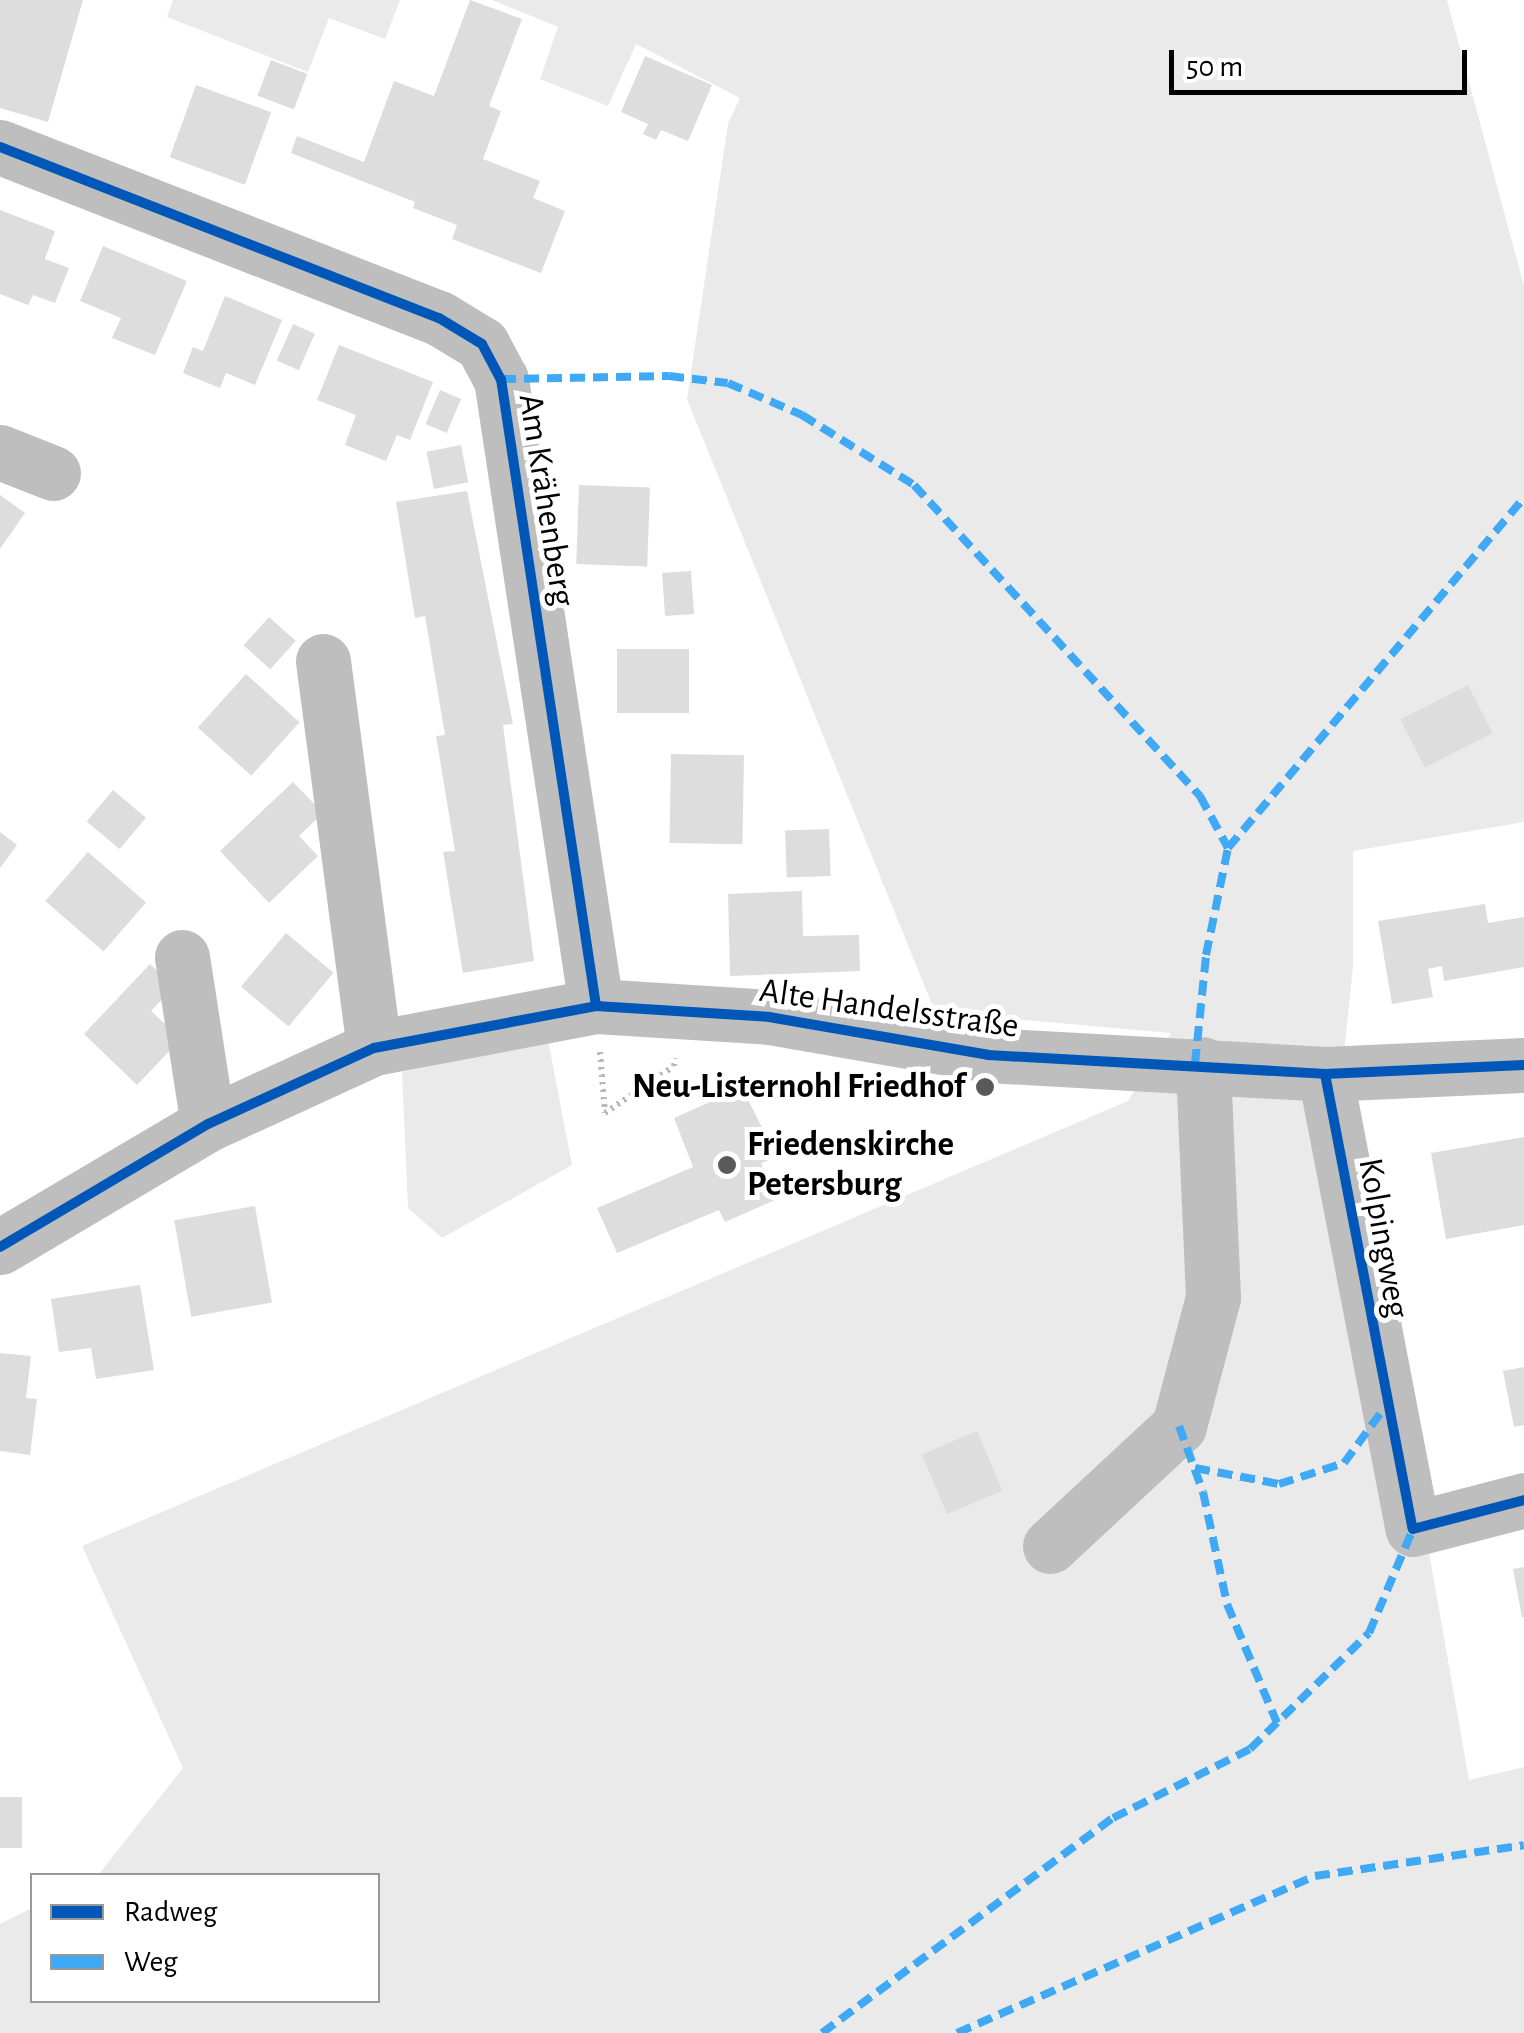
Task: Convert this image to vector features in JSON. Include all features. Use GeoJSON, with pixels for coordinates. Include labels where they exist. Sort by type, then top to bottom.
{"type":"FeatureCollection","features":[{"type":"Feature","properties":{"kind":"street","name":"Am Krähenberg"},"geometry":{"type":"LineString","coordinates":[[0,147],[440,318],[482,344],[500,379],[596,1006]]}},
{"type":"Feature","properties":{"kind":"street"},"geometry":{"type":"LineString","coordinates":[[0,452],[52,473]]}},
{"type":"Feature","properties":{"kind":"street"},"geometry":{"type":"LineString","coordinates":[[323,661],[374,1048]]}},
{"type":"Feature","properties":{"kind":"street"},"geometry":{"type":"LineString","coordinates":[[182,958],[208,1124]]}},
{"type":"Feature","properties":{"kind":"street","name":"Alte Handelsstraße"},"geometry":{"type":"LineString","coordinates":[[0,1247],[208,1124],[374,1048],[596,1006],[770,1017],[988,1054],[1325,1074],[1524,1064]]}},
{"type":"Feature","properties":{"kind":"street"},"geometry":{"type":"LineString","coordinates":[[1050,1546],[1179,1426],[1213,1297],[1203,1064]]}},
{"type":"Feature","properties":{"kind":"street","name":"Kolpingweg"},"geometry":{"type":"LineString","coordinates":[[1325,1074],[1413,1529],[1524,1500]]}},
{"type":"Feature","properties":{"kind":"path"},"geometry":{"type":"LineString","coordinates":[[596,1006],[605,1113],[674,1066],[678,1012]]}},
{"type":"Feature","properties":{"kind":"shaded area"},"geometry":{"type":"Polygon","coordinates":[[[173,0],[400,0],[385,39],[329,18],[308,72],[167,17],[173,0]]]}},
{"type":"Feature","properties":{"kind":"shaded area"},"geometry":{"type":"Polygon","coordinates":[[[492,0],[1447,0],[1524,286],[1524,822],[1353,851],[1353,967],[1343,1062],[1469,1780],[1524,1767],[1524,2033],[0,2033],[0,1924],[30,1909],[30,2003],[380,2003],[380,1873],[100,1873],[183,1768],[82,1546],[1128,1101],[1171,1033],[935,1012],[687,399],[728,124],[740,98],[636,44],[608,106],[540,79],[558,27],[492,0]]]}},
{"type":"Feature","properties":{"kind":"shaded area"},"geometry":{"type":"Polygon","coordinates":[[[548,1040],[572,1165],[442,1238],[408,1208],[402,1072],[548,1040]]]}},
{"type":"Feature","properties":{"kind":"building"},"geometry":{"type":"Polygon","coordinates":[[[0,0],[83,0],[48,122],[0,108],[0,0]]]}},
{"type":"Feature","properties":{"kind":"building"},"geometry":{"type":"Polygon","coordinates":[[[470,0],[522,19],[489,106],[501,111],[483,159],[540,181],[533,198],[565,211],[541,273],[452,239],[457,225],[413,208],[415,202],[291,153],[297,136],[364,162],[394,81],[434,96],[470,0]]]}},
{"type":"Feature","properties":{"kind":"building"},"geometry":{"type":"Polygon","coordinates":[[[645,56],[712,85],[688,141],[661,130],[656,140],[643,134],[648,124],[621,112],[645,56]]]}},
{"type":"Feature","properties":{"kind":"building"},"geometry":{"type":"Polygon","coordinates":[[[271,60],[307,74],[294,109],[257,95],[271,60]]]}},
{"type":"Feature","properties":{"kind":"building"},"geometry":{"type":"Polygon","coordinates":[[[196,85],[271,112],[245,185],[170,157],[196,85]]]}},
{"type":"Feature","properties":{"kind":"building"},"geometry":{"type":"Polygon","coordinates":[[[0,210],[55,231],[45,259],[69,268],[55,303],[33,295],[28,305],[0,294],[0,210]]]}},
{"type":"Feature","properties":{"kind":"building"},"geometry":{"type":"Polygon","coordinates":[[[103,246],[187,281],[155,355],[112,338],[121,318],[80,301],[103,246]]]}},
{"type":"Feature","properties":{"kind":"building"},"geometry":{"type":"Polygon","coordinates":[[[225,296],[282,320],[255,385],[226,373],[220,388],[183,373],[193,347],[203,351],[225,296]]]}},
{"type":"Feature","properties":{"kind":"building"},"geometry":{"type":"Polygon","coordinates":[[[293,324],[315,334],[299,370],[277,361],[293,324]]]}},
{"type":"Feature","properties":{"kind":"building"},"geometry":{"type":"Polygon","coordinates":[[[339,345],[433,382],[410,440],[397,435],[386,461],[345,445],[356,415],[317,400],[339,345]]]}},
{"type":"Feature","properties":{"kind":"building"},"geometry":{"type":"Polygon","coordinates":[[[440,390],[461,399],[447,433],[426,424],[440,390]]]}},
{"type":"Feature","properties":{"kind":"building"},"geometry":{"type":"Polygon","coordinates":[[[461,445],[468,482],[434,489],[427,452],[461,445]]]}},
{"type":"Feature","properties":{"kind":"building"},"geometry":{"type":"Polygon","coordinates":[[[579,485],[650,487],[647,566],[576,564],[579,485]]]}},
{"type":"Feature","properties":{"kind":"building"},"geometry":{"type":"Polygon","coordinates":[[[467,491],[513,724],[503,725],[534,961],[463,973],[443,852],[455,851],[436,736],[445,735],[425,616],[415,618],[396,502],[467,491]]]}},
{"type":"Feature","properties":{"kind":"building"},"geometry":{"type":"Polygon","coordinates":[[[0,495],[25,513],[0,549],[0,495]]]}},
{"type":"Feature","properties":{"kind":"building"},"geometry":{"type":"Polygon","coordinates":[[[691,571],[694,614],[665,616],[662,573],[691,571]]]}},
{"type":"Feature","properties":{"kind":"building"},"geometry":{"type":"Polygon","coordinates":[[[269,617],[296,641],[270,669],[244,645],[269,617]]]}},
{"type":"Feature","properties":{"kind":"building"},"geometry":{"type":"Polygon","coordinates":[[[617,649],[689,649],[689,713],[617,713],[617,649]]]}},
{"type":"Feature","properties":{"kind":"building"},"geometry":{"type":"Polygon","coordinates":[[[246,674],[300,722],[251,776],[198,728],[246,674]]]}},
{"type":"Feature","properties":{"kind":"building"},"geometry":{"type":"Polygon","coordinates":[[[1468,685],[1493,733],[1425,768],[1400,720],[1468,685]]]}},
{"type":"Feature","properties":{"kind":"building"},"geometry":{"type":"Polygon","coordinates":[[[671,754],[744,755],[742,844],[669,843],[671,754]]]}},
{"type":"Feature","properties":{"kind":"building"},"geometry":{"type":"Polygon","coordinates":[[[293,782],[323,813],[299,836],[318,856],[269,903],[220,851],[293,782]]]}},
{"type":"Feature","properties":{"kind":"building"},"geometry":{"type":"Polygon","coordinates":[[[113,790],[146,818],[120,849],[87,821],[113,790]]]}},
{"type":"Feature","properties":{"kind":"building"},"geometry":{"type":"Polygon","coordinates":[[[829,829],[831,876],[787,878],[785,831],[829,829]]]}},
{"type":"Feature","properties":{"kind":"building"},"geometry":{"type":"Polygon","coordinates":[[[0,832],[17,845],[0,868],[0,832]]]}},
{"type":"Feature","properties":{"kind":"building"},"geometry":{"type":"Polygon","coordinates":[[[88,852],[146,903],[103,952],[45,901],[88,852]]]}},
{"type":"Feature","properties":{"kind":"building"},"geometry":{"type":"Polygon","coordinates":[[[802,891],[803,936],[859,935],[860,971],[730,976],[728,894],[802,891]]]}},
{"type":"Feature","properties":{"kind":"building"},"geometry":{"type":"Polygon","coordinates":[[[1485,904],[1488,923],[1524,917],[1524,967],[1444,981],[1442,966],[1428,969],[1433,997],[1392,1004],[1378,921],[1485,904]]]}},
{"type":"Feature","properties":{"kind":"building"},"geometry":{"type":"Polygon","coordinates":[[[286,933],[333,973],[288,1026],[241,987],[286,933]]]}},
{"type":"Feature","properties":{"kind":"building"},"geometry":{"type":"Polygon","coordinates":[[[150,964],[174,987],[151,1011],[181,1039],[137,1085],[84,1034],[150,964]]]}},
{"type":"Feature","properties":{"kind":"building","name":"Friedenskirche Petersburg"},"geometry":{"type":"Polygon","coordinates":[[[738,1080],[777,1157],[761,1163],[775,1200],[725,1222],[719,1210],[617,1253],[597,1208],[693,1167],[674,1118],[712,1101],[716,1089],[738,1080]]]}},
{"type":"Feature","properties":{"kind":"building"},"geometry":{"type":"Polygon","coordinates":[[[1524,1137],[1524,1225],[1446,1239],[1431,1153],[1524,1137]]]}},
{"type":"Feature","properties":{"kind":"building"},"geometry":{"type":"Polygon","coordinates":[[[255,1206],[272,1303],[191,1317],[174,1220],[255,1206]]]}},
{"type":"Feature","properties":{"kind":"building"},"geometry":{"type":"Polygon","coordinates":[[[140,1285],[154,1370],[96,1379],[91,1348],[59,1352],[51,1299],[140,1285]]]}},
{"type":"Feature","properties":{"kind":"building"},"geometry":{"type":"Polygon","coordinates":[[[0,1353],[31,1356],[26,1398],[37,1399],[30,1455],[0,1451],[0,1353]]]}},
{"type":"Feature","properties":{"kind":"building"},"geometry":{"type":"Polygon","coordinates":[[[1524,1367],[1524,1425],[1514,1427],[1503,1371],[1524,1367]]]}},
{"type":"Feature","properties":{"kind":"building"},"geometry":{"type":"Polygon","coordinates":[[[977,1431],[1002,1491],[947,1514],[922,1454],[977,1431]]]}},
{"type":"Feature","properties":{"kind":"building"},"geometry":{"type":"Polygon","coordinates":[[[1524,1567],[1524,1617],[1522,1617],[1513,1569],[1524,1567]]]}},
{"type":"Feature","properties":{"kind":"building"},"geometry":{"type":"Polygon","coordinates":[[[0,1797],[22,1797],[22,1848],[0,1848],[0,1797]]]}},
{"type":"Feature","properties":{"kind":"marked path"},"geometry":{"type":"LineString","coordinates":[[501,379],[669,376],[728,383],[802,415],[914,485],[1200,796],[1228,848]]}},
{"type":"Feature","properties":{"kind":"marked path"},"geometry":{"type":"LineString","coordinates":[[1195,1064],[1206,955],[1228,848],[1524,498]]}},
{"type":"Feature","properties":{"kind":"marked path"},"geometry":{"type":"LineString","coordinates":[[1195,1468],[1279,1484],[1344,1463],[1385,1407]]}},
{"type":"Feature","properties":{"kind":"marked path"},"geometry":{"type":"LineString","coordinates":[[1179,1426],[1203,1492],[1227,1604],[1277,1723]]}},
{"type":"Feature","properties":{"kind":"marked path"},"geometry":{"type":"LineString","coordinates":[[822,2033],[1113,1818],[1250,1749],[1369,1633],[1413,1529]]}},
{"type":"Feature","properties":{"kind":"marked path"},"geometry":{"type":"LineString","coordinates":[[957,2033],[1315,1876],[1524,1845]]}},
{"type":"Feature","properties":{"kind":"cycle path"},"geometry":{"type":"LineString","coordinates":[[0,147],[439,318],[482,344],[501,379],[596,1006]]}},
{"type":"Feature","properties":{"kind":"cycle path"},"geometry":{"type":"LineString","coordinates":[[0,1247],[208,1124],[374,1048],[596,1006],[769,1017],[988,1055],[1325,1074],[1524,1065]]}},
{"type":"Feature","properties":{"kind":"cycle path"},"geometry":{"type":"LineString","coordinates":[[1325,1074],[1413,1529],[1524,1500]]}},
{"type":"Feature","properties":{"kind":"place","name":"Neu-Listernohl Friedhof"},"geometry":{"type":"Point","coordinates":[985,1087]}},
{"type":"Feature","properties":{"kind":"place","name":"Friedenskirche Petersburg"},"geometry":{"type":"Point","coordinates":[727,1165]}}]}
